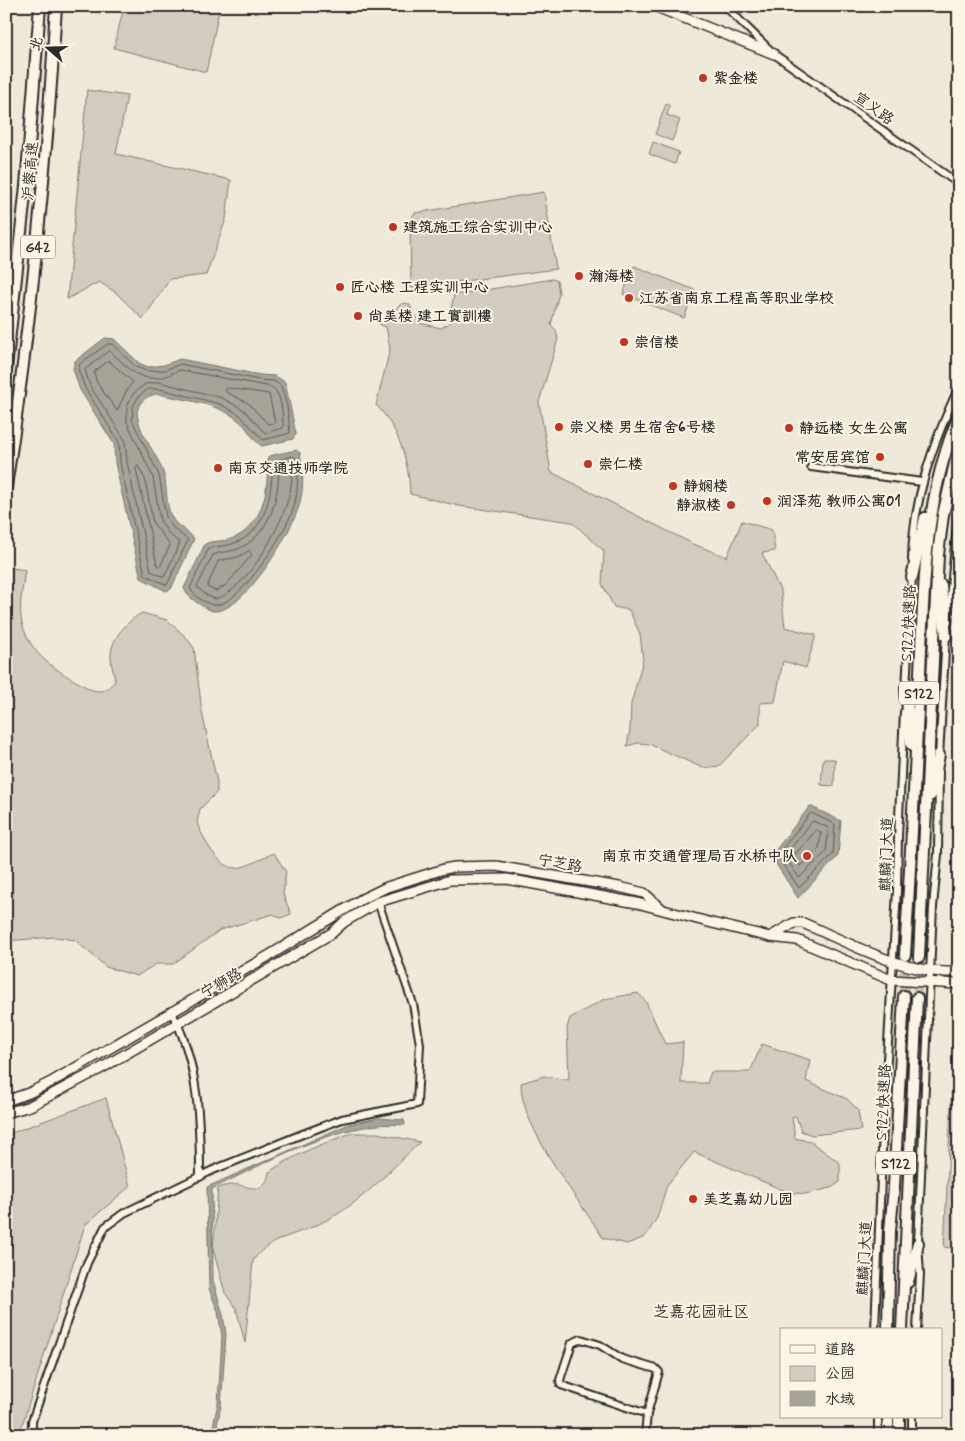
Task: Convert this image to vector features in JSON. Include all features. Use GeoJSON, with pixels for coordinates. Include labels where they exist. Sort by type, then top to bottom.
{"type":"FeatureCollection","features":[{"type":"Feature","properties":{"kind":"highway","name":"沪蓉高速"},"geometry":{"type":"LineString","coordinates":[[6,369],[26,186],[40,6]]}},
{"type":"Feature","properties":{"kind":"highway","name":"沪蓉高速"},"geometry":{"type":"LineString","coordinates":[[6,487],[33,292],[50,102],[56,6]]}},
{"type":"Feature","properties":{"kind":"highway","name":"S122快速路"},"geometry":{"type":"LineString","coordinates":[[906,955],[914,774],[929,530],[938,479],[947,444],[959,416]]}},
{"type":"Feature","properties":{"kind":"highway","name":"S122快速路"},"geometry":{"type":"LineString","coordinates":[[919,957],[938,556],[943,515],[959,446]]}},
{"type":"Feature","properties":{"kind":"highway"},"geometry":{"type":"LineString","coordinates":[[912,577],[924,521],[938,479]]}},
{"type":"Feature","properties":{"kind":"highway"},"geometry":{"type":"LineString","coordinates":[[938,556],[946,636]]}},
{"type":"Feature","properties":{"kind":"highway"},"geometry":{"type":"LineString","coordinates":[[906,688],[914,774]]}},
{"type":"Feature","properties":{"kind":"highway"},"geometry":{"type":"LineString","coordinates":[[924,830],[939,755]]}},
{"type":"Feature","properties":{"kind":"highway","name":"S122快速路"},"geometry":{"type":"LineString","coordinates":[[888,1328],[890,1231],[904,996]]}},
{"type":"Feature","properties":{"kind":"highway","name":"S122快速路"},"geometry":{"type":"LineString","coordinates":[[902,1328],[917,998]]}},
{"type":"Feature","properties":{"kind":"highway"},"geometry":{"type":"LineString","coordinates":[[903,1302],[918,1243]]}},
{"type":"Feature","properties":{"kind":"highway"},"geometry":{"type":"LineString","coordinates":[[888,1418],[888,1435]]}},
{"type":"Feature","properties":{"kind":"highway"},"geometry":{"type":"LineString","coordinates":[[899,1418],[899,1435]]}},
{"type":"Feature","properties":{"kind":"main road"},"geometry":{"type":"LineString","coordinates":[[660,7],[774,54]]}},
{"type":"Feature","properties":{"kind":"main road","name":"宁芝路"},"geometry":{"type":"LineString","coordinates":[[444,869],[496,866],[619,887],[644,893],[663,910]]}},
{"type":"Feature","properties":{"kind":"main road","name":"宁狮路"},"geometry":{"type":"LineString","coordinates":[[6,1101],[29,1093],[53,1081],[270,955],[362,898],[387,887],[444,869]]}},
{"type":"Feature","properties":{"kind":"main road","name":"宁芝路"},"geometry":{"type":"LineString","coordinates":[[450,880],[507,879],[637,903],[770,937],[797,940],[891,980],[930,984],[959,984]]}},
{"type":"Feature","properties":{"kind":"main road","name":"宁狮路"},"geometry":{"type":"LineString","coordinates":[[6,1113],[30,1106],[66,1088],[324,938],[344,922],[378,902],[450,880]]}},
{"type":"Feature","properties":{"kind":"main road"},"geometry":{"type":"LineString","coordinates":[[770,937],[794,923],[803,924],[892,961],[930,972],[959,972]]}},
{"type":"Feature","properties":{"kind":"street","name":"宣义路"},"geometry":{"type":"LineString","coordinates":[[725,6],[774,54],[959,184]]}},
{"type":"Feature","properties":{"kind":"street","name":"麒麟门大道"},"geometry":{"type":"LineString","coordinates":[[875,1328],[877,1234],[897,891],[914,530],[922,482],[936,439],[959,387]]}},
{"type":"Feature","properties":{"kind":"street"},"geometry":{"type":"LineString","coordinates":[[811,467],[922,482]]}},
{"type":"Feature","properties":{"kind":"street"},"geometry":{"type":"LineString","coordinates":[[917,1328],[920,1274],[918,1243],[930,972],[938,854],[939,755],[946,636],[959,501]]}},
{"type":"Feature","properties":{"kind":"street"},"geometry":{"type":"LineString","coordinates":[[32,1435],[32,1421],[87,1263],[105,1227],[124,1213],[200,1177],[342,1119],[418,1104],[420,1044],[413,1004],[378,902]]}},
{"type":"Feature","properties":{"kind":"street"},"geometry":{"type":"LineString","coordinates":[[172,1011],[178,1024],[197,1090],[200,1177]]}},
{"type":"Feature","properties":{"kind":"street"},"geometry":{"type":"LineString","coordinates":[[645,1435],[647,1414],[660,1376],[656,1369],[622,1359],[600,1345],[581,1339],[572,1343],[560,1380],[561,1385],[565,1388],[647,1414]]}},
{"type":"Feature","properties":{"kind":"street"},"geometry":{"type":"LineString","coordinates":[[878,1418],[878,1435]]}},
{"type":"Feature","properties":{"kind":"street"},"geometry":{"type":"LineString","coordinates":[[912,1418],[912,1435]]}},
{"type":"Feature","properties":{"kind":"green space"},"geometry":{"type":"Polygon","coordinates":[[[124,6],[220,6],[206,72],[114,48],[124,6]]]}},
{"type":"Feature","properties":{"kind":"green space"},"geometry":{"type":"Polygon","coordinates":[[[87,90],[127,96],[116,154],[231,180],[226,219],[206,275],[170,279],[143,319],[115,292],[99,282],[67,299],[87,90]]]}},
{"type":"Feature","properties":{"kind":"green space"},"geometry":{"type":"Polygon","coordinates":[[[666,104],[670,106],[667,115],[680,120],[672,141],[655,134],[666,104]]]}},
{"type":"Feature","properties":{"kind":"green space"},"geometry":{"type":"Polygon","coordinates":[[[653,142],[679,152],[675,164],[649,154],[653,142]]]}},
{"type":"Feature","properties":{"kind":"green space"},"geometry":{"type":"Polygon","coordinates":[[[544,192],[556,269],[411,288],[410,220],[415,213],[544,192]]]}},
{"type":"Feature","properties":{"kind":"green space"},"geometry":{"type":"Polygon","coordinates":[[[634,266],[695,290],[684,318],[623,294],[634,266]]]}},
{"type":"Feature","properties":{"kind":"green space"},"geometry":{"type":"Polygon","coordinates":[[[553,279],[557,281],[559,293],[551,325],[556,330],[558,339],[539,402],[551,472],[693,544],[727,557],[742,521],[772,530],[775,551],[762,553],[781,592],[785,627],[816,635],[806,668],[783,661],[775,702],[760,703],[760,724],[719,766],[703,768],[649,744],[638,743],[627,746],[631,704],[643,660],[640,634],[629,610],[614,607],[602,584],[604,551],[572,522],[459,506],[410,494],[408,470],[397,435],[376,405],[390,349],[386,327],[379,324],[400,305],[403,303],[409,304],[419,323],[441,328],[448,324],[454,295],[553,279]]]}},
{"type":"Feature","properties":{"kind":"green space"},"geometry":{"type":"Polygon","coordinates":[[[7,567],[25,570],[20,611],[26,636],[40,656],[49,664],[92,690],[105,690],[115,681],[111,663],[113,644],[126,625],[142,613],[167,620],[186,637],[194,648],[202,712],[217,782],[217,792],[200,809],[197,823],[212,852],[224,864],[230,867],[247,866],[274,853],[286,872],[283,894],[291,914],[281,918],[273,914],[220,930],[173,964],[156,964],[137,976],[106,967],[75,940],[56,937],[6,941],[7,567]]]}},
{"type":"Feature","properties":{"kind":"green space"},"geometry":{"type":"Polygon","coordinates":[[[823,759],[835,759],[834,786],[821,785],[823,759]]]}},
{"type":"Feature","properties":{"kind":"green space"},"geometry":{"type":"Polygon","coordinates":[[[638,993],[646,1002],[665,1044],[683,1042],[681,1083],[707,1083],[711,1072],[750,1072],[762,1044],[810,1060],[806,1081],[847,1099],[858,1110],[861,1130],[812,1135],[801,1131],[796,1116],[792,1117],[795,1138],[811,1142],[840,1163],[840,1182],[831,1188],[805,1194],[787,1192],[694,1152],[667,1185],[657,1218],[645,1237],[627,1244],[603,1238],[566,1184],[540,1141],[523,1100],[521,1083],[544,1076],[569,1080],[567,1028],[570,1018],[605,999],[638,993]]]}},
{"type":"Feature","properties":{"kind":"green space"},"geometry":{"type":"Polygon","coordinates":[[[952,1086],[959,1087],[959,1249],[944,1247],[952,1086]]]}},
{"type":"Feature","properties":{"kind":"green space"},"geometry":{"type":"Polygon","coordinates":[[[106,1098],[130,1186],[85,1225],[19,1435],[6,1435],[6,1135],[106,1098]]]}},
{"type":"Feature","properties":{"kind":"green space"},"geometry":{"type":"Polygon","coordinates":[[[352,1133],[377,1133],[420,1142],[382,1179],[343,1211],[328,1220],[271,1244],[258,1254],[253,1261],[245,1343],[236,1308],[225,1293],[213,1249],[218,1188],[237,1185],[260,1188],[267,1181],[269,1172],[288,1160],[352,1133]]]}},
{"type":"Feature","properties":{"kind":"water"},"geometry":{"type":"Polygon","coordinates":[[[105,338],[114,339],[139,363],[148,367],[164,365],[180,359],[260,375],[275,376],[285,382],[296,434],[293,439],[262,446],[238,420],[230,414],[211,406],[159,394],[146,398],[139,405],[137,414],[140,426],[163,472],[166,483],[167,502],[172,518],[194,539],[171,589],[166,591],[141,578],[115,463],[114,444],[80,390],[73,369],[75,361],[105,338]]]}},
{"type":"Feature","properties":{"kind":"water"},"geometry":{"type":"Polygon","coordinates":[[[296,450],[300,453],[302,467],[301,495],[293,521],[276,553],[251,587],[238,600],[225,609],[213,611],[200,605],[186,593],[184,588],[205,544],[231,539],[242,534],[250,526],[257,517],[265,495],[267,460],[269,456],[296,450]]]}},
{"type":"Feature","properties":{"kind":"water"},"geometry":{"type":"Polygon","coordinates":[[[810,806],[841,821],[838,856],[798,898],[771,856],[810,806]]]}},
{"type":"Feature","properties":{"kind":"water"},"geometry":{"type":"Polygon","coordinates":[[[379,1118],[404,1120],[405,1125],[357,1128],[332,1135],[281,1155],[212,1189],[213,1280],[223,1315],[226,1334],[221,1406],[215,1435],[211,1435],[218,1403],[222,1337],[218,1311],[209,1289],[207,1187],[349,1124],[379,1118]]]}},
{"type":"Feature","properties":{"kind":"tunnel"},"geometry":{"type":"LineString","coordinates":[[904,996],[905,955]]}},
{"type":"Feature","properties":{"kind":"tunnel"},"geometry":{"type":"LineString","coordinates":[[917,998],[919,957]]}},
{"type":"Feature","properties":{"kind":"place","name":"紫金楼"},"geometry":{"type":"Point","coordinates":[703,78]}},
{"type":"Feature","properties":{"kind":"place","name":"建筑施工综合实训中心"},"geometry":{"type":"Point","coordinates":[393,227]}},
{"type":"Feature","properties":{"kind":"place","name":"瀚海楼"},"geometry":{"type":"Point","coordinates":[579,276]}},
{"type":"Feature","properties":{"kind":"place","name":"匠心楼 工程实训中心"},"geometry":{"type":"Point","coordinates":[340,287]}},
{"type":"Feature","properties":{"kind":"place","name":"江苏省南京工程高等职业学校"},"geometry":{"type":"Point","coordinates":[629,298]}},
{"type":"Feature","properties":{"kind":"place","name":"尚美楼 建工實訓樓"},"geometry":{"type":"Point","coordinates":[358,316]}},
{"type":"Feature","properties":{"kind":"place","name":"崇信楼"},"geometry":{"type":"Point","coordinates":[624,342]}},
{"type":"Feature","properties":{"kind":"place","name":"崇义楼 男生宿舍6号楼"},"geometry":{"type":"Point","coordinates":[559,427]}},
{"type":"Feature","properties":{"kind":"place","name":"静远楼 女生公寓"},"geometry":{"type":"Point","coordinates":[789,428]}},
{"type":"Feature","properties":{"kind":"place","name":"常安居宾馆"},"geometry":{"type":"Point","coordinates":[880,457]}},
{"type":"Feature","properties":{"kind":"place","name":"崇仁楼"},"geometry":{"type":"Point","coordinates":[588,464]}},
{"type":"Feature","properties":{"kind":"place","name":"南京交通技师学院"},"geometry":{"type":"Point","coordinates":[218,468]}},
{"type":"Feature","properties":{"kind":"place","name":"静娴楼"},"geometry":{"type":"Point","coordinates":[673,486]}},
{"type":"Feature","properties":{"kind":"place","name":"润泽苑 教师公寓01"},"geometry":{"type":"Point","coordinates":[767,501]}},
{"type":"Feature","properties":{"kind":"place","name":"静淑楼"},"geometry":{"type":"Point","coordinates":[731,505]}},
{"type":"Feature","properties":{"kind":"place","name":"南京市交通管理局百水桥中队"},"geometry":{"type":"Point","coordinates":[807,856]}},
{"type":"Feature","properties":{"kind":"place","name":"美芝嘉幼儿园"},"geometry":{"type":"Point","coordinates":[693,1199]}},
{"type":"Feature","properties":{"kind":"district","name":"芝嘉花园社区"},"geometry":{"type":"Point","coordinates":[701,1311]}}]}
